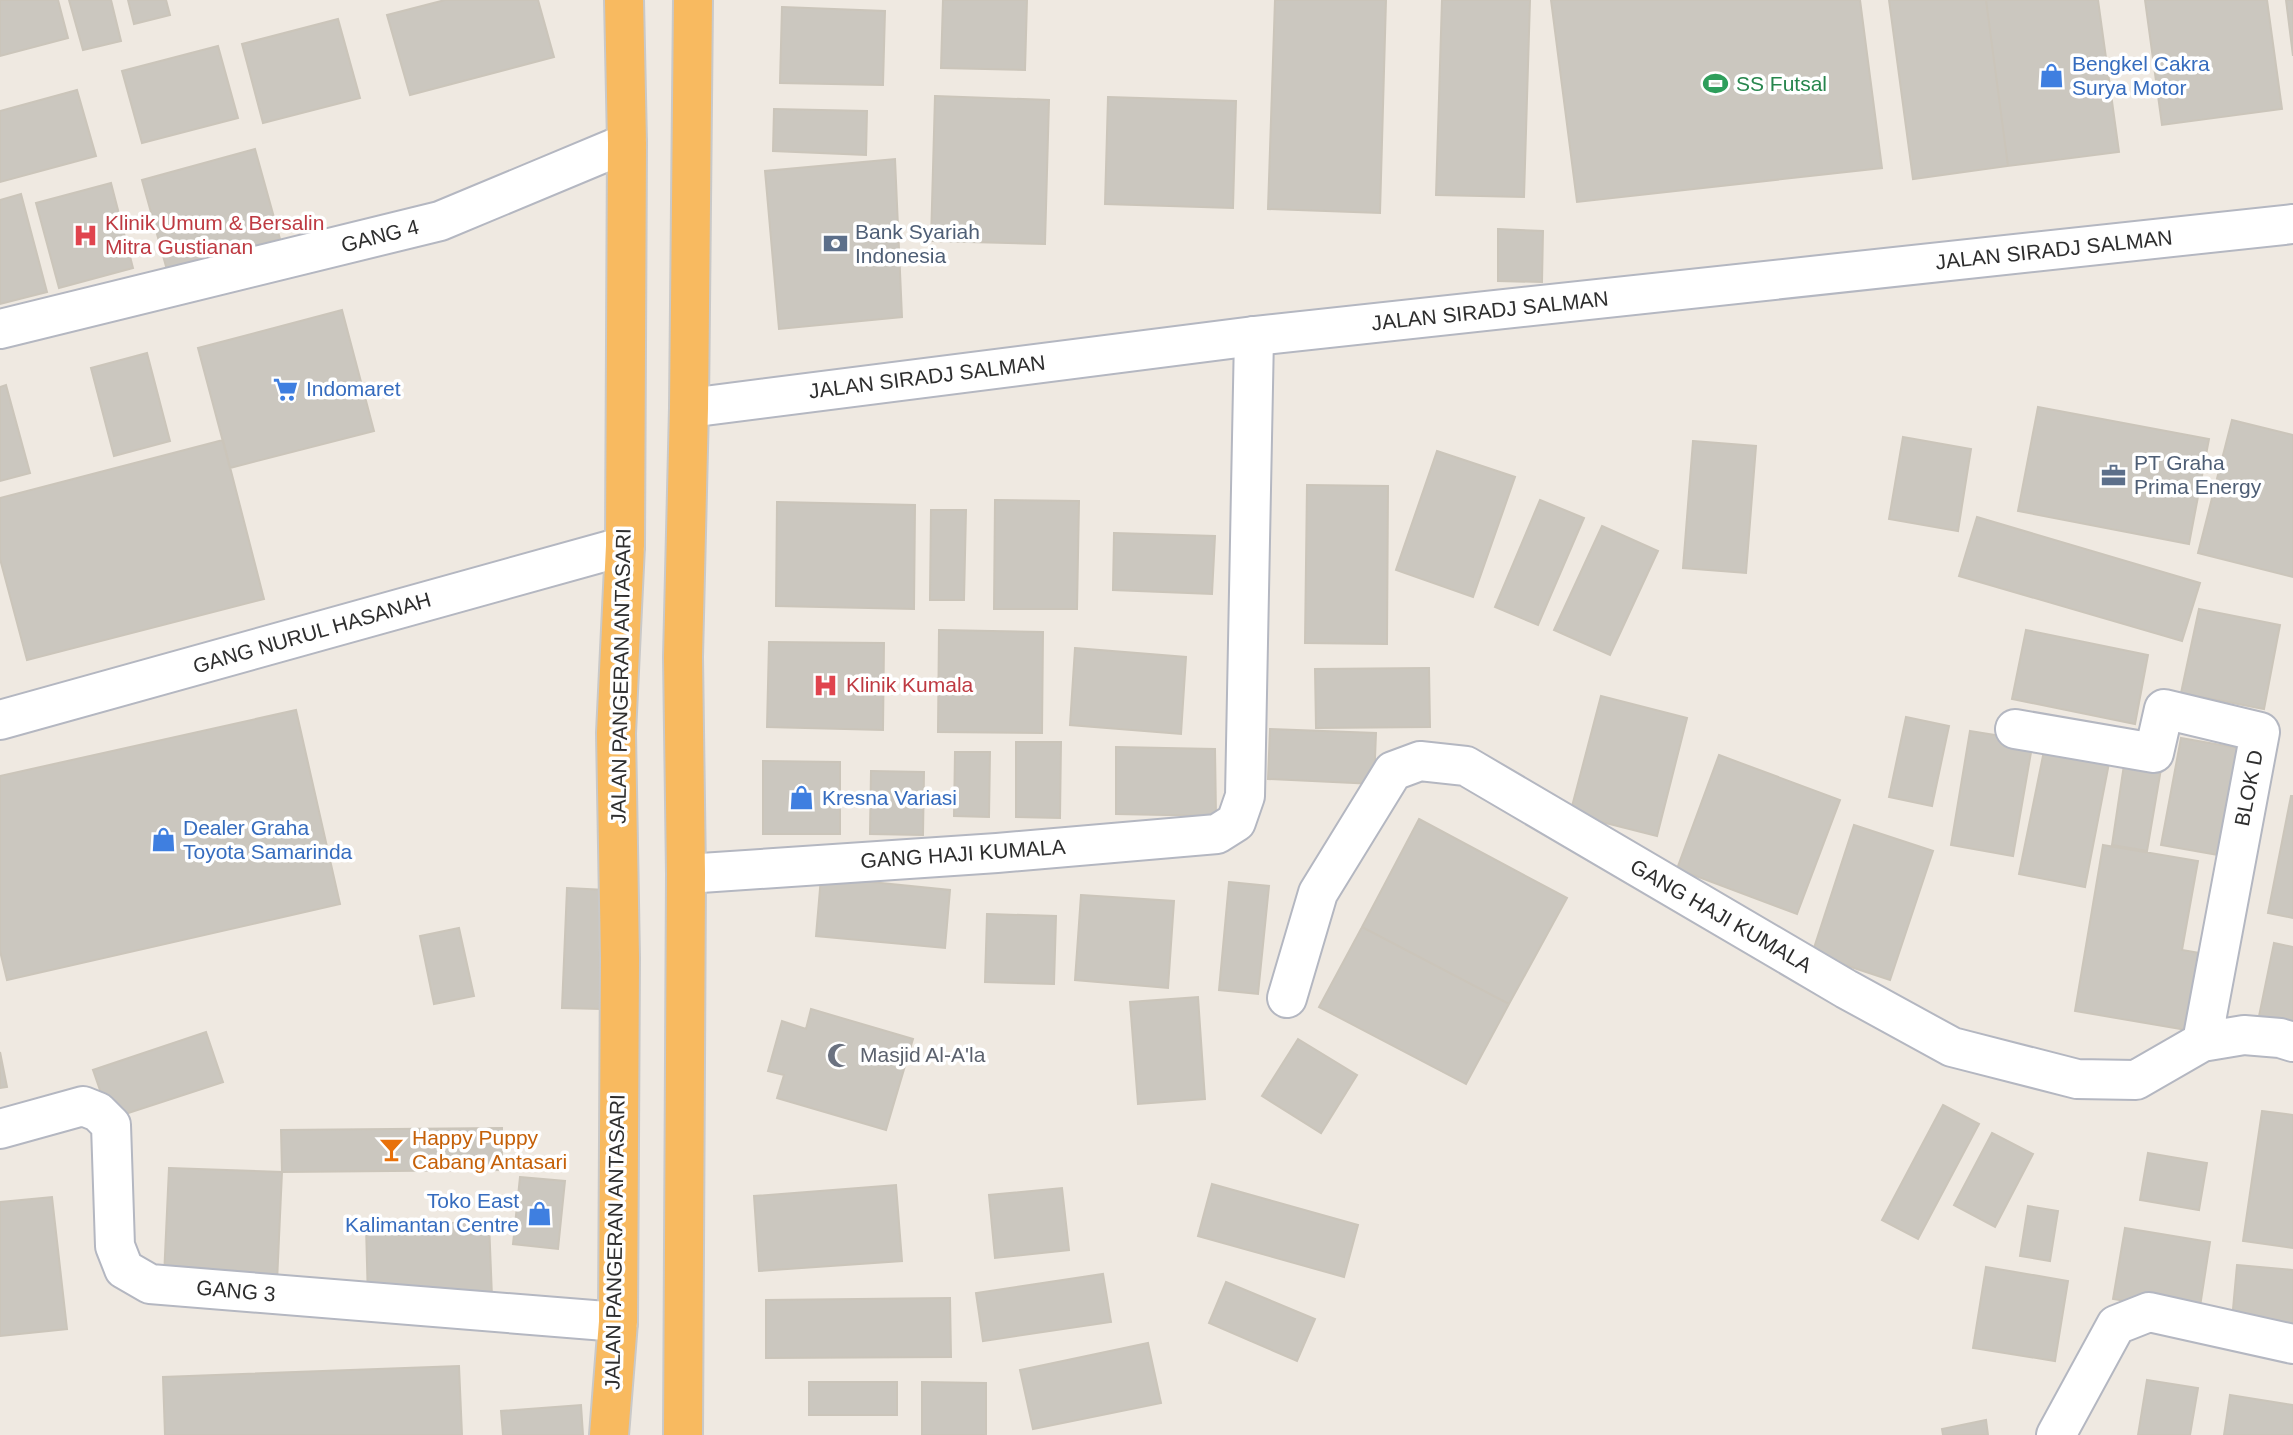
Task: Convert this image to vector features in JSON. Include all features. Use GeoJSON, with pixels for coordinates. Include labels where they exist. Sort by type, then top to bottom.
{"type":"FeatureCollection","features":[{"type":"Feature","properties":{"kind":"highway","name":"JALAN PANGERAN ANTASARI"},"geometry":{"type":"LineString","coordinates":[[609,1435],[618,1322],[620,958],[616,733],[625,546],[627,143],[624,0]]}},
{"type":"Feature","properties":{"kind":"highway"},"geometry":{"type":"LineString","coordinates":[[683,1435],[686,874],[683,657],[689,408],[693,0]]}},
{"type":"Feature","properties":{"kind":"street","name":"GANG 4"},"geometry":{"type":"LineString","coordinates":[[0,329],[440,221],[627,143]]}},
{"type":"Feature","properties":{"kind":"street","name":"JALAN SIRADJ SALMAN"},"geometry":{"type":"LineString","coordinates":[[689,408],[1254,336],[2293,224]]}},
{"type":"Feature","properties":{"kind":"street","name":"GANG HAJI KUMALA"},"geometry":{"type":"LineString","coordinates":[[686,874],[997,853],[1217,834],[1236,822],[1245,796],[1254,336]]}},
{"type":"Feature","properties":{"kind":"street","name":"GANG NURUL HASANAH"},"geometry":{"type":"LineString","coordinates":[[0,720],[625,546]]}},
{"type":"Feature","properties":{"kind":"street","name":"BLOK D"},"geometry":{"type":"LineString","coordinates":[[2015,729],[2154,753],[2164,709],[2260,732],[2202,1042]]}},
{"type":"Feature","properties":{"kind":"street","name":"GANG HAJI KUMALA"},"geometry":{"type":"LineString","coordinates":[[1287,998],[1318,893],[1393,771],[1420,761],[1466,766],[1834,982],[1952,1046],[2077,1079],[2136,1080],[2202,1042],[2244,1035],[2280,1038],[2293,1042]]}},
{"type":"Feature","properties":{"kind":"street","name":"GANG 3"},"geometry":{"type":"LineString","coordinates":[[0,1129],[83,1106],[98,1112],[111,1125],[115,1246],[124,1269],[150,1284],[618,1322]]}},
{"type":"Feature","properties":{"kind":"street"},"geometry":{"type":"LineString","coordinates":[[2056,1435],[2116,1325],[2148,1312],[2293,1343]]}},
{"type":"Feature","properties":{"kind":"building"},"geometry":{"type":"Polygon","coordinates":[[[0,0],[58,0],[68,38],[0,56],[0,0]]]}},
{"type":"Feature","properties":{"kind":"building"},"geometry":{"type":"Polygon","coordinates":[[[69,0],[111,0],[121,41],[83,50],[69,0]]]}},
{"type":"Feature","properties":{"kind":"building"},"geometry":{"type":"Polygon","coordinates":[[[128,0],[166,0],[170,15],[134,24],[128,0]]]}},
{"type":"Feature","properties":{"kind":"building"},"geometry":{"type":"Polygon","coordinates":[[[445,0],[538,0],[554,57],[410,95],[387,15],[445,0]]]}},
{"type":"Feature","properties":{"kind":"building"},"geometry":{"type":"Polygon","coordinates":[[[943,0],[1027,0],[1025,70],[941,68],[943,0]]]}},
{"type":"Feature","properties":{"kind":"building"},"geometry":{"type":"Polygon","coordinates":[[[1275,0],[1386,0],[1380,213],[1268,209],[1275,0]]]}},
{"type":"Feature","properties":{"kind":"building"},"geometry":{"type":"Polygon","coordinates":[[[1442,0],[1530,0],[1524,197],[1436,195],[1442,0]]]}},
{"type":"Feature","properties":{"kind":"building","name":"SS Futsal"},"geometry":{"type":"Polygon","coordinates":[[[1551,0],[1860,0],[1882,168],[1577,202],[1551,0]]]}},
{"type":"Feature","properties":{"kind":"building"},"geometry":{"type":"Polygon","coordinates":[[[1889,0],[1986,0],[2008,166],[1913,179],[1889,0]]]}},
{"type":"Feature","properties":{"kind":"building","name":"Bengkel Cakra Surya Motor"},"geometry":{"type":"Polygon","coordinates":[[[1986,0],[2098,0],[2119,152],[2008,166],[1986,0]]]}},
{"type":"Feature","properties":{"kind":"building"},"geometry":{"type":"Polygon","coordinates":[[[2145,0],[2267,0],[2282,109],[2162,125],[2145,0]]]}},
{"type":"Feature","properties":{"kind":"building"},"geometry":{"type":"Polygon","coordinates":[[[2286,0],[2293,0],[2293,56],[2286,0]]]}},
{"type":"Feature","properties":{"kind":"building"},"geometry":{"type":"Polygon","coordinates":[[[782,7],[885,11],[883,85],[780,83],[782,7]]]}},
{"type":"Feature","properties":{"kind":"building"},"geometry":{"type":"Polygon","coordinates":[[[338,19],[360,98],[263,123],[242,44],[338,19]]]}},
{"type":"Feature","properties":{"kind":"building"},"geometry":{"type":"Polygon","coordinates":[[[218,46],[238,118],[142,143],[122,71],[218,46]]]}},
{"type":"Feature","properties":{"kind":"building"},"geometry":{"type":"Polygon","coordinates":[[[77,90],[96,156],[0,182],[0,111],[77,90]]]}},
{"type":"Feature","properties":{"kind":"building"},"geometry":{"type":"Polygon","coordinates":[[[935,96],[1049,100],[1045,244],[931,241],[935,96]]]}},
{"type":"Feature","properties":{"kind":"building"},"geometry":{"type":"Polygon","coordinates":[[[1108,97],[1236,101],[1233,208],[1105,204],[1108,97]]]}},
{"type":"Feature","properties":{"kind":"building"},"geometry":{"type":"Polygon","coordinates":[[[774,109],[867,111],[866,155],[773,151],[774,109]]]}},
{"type":"Feature","properties":{"kind":"building"},"geometry":{"type":"Polygon","coordinates":[[[255,149],[280,239],[167,270],[142,180],[255,149]]]}},
{"type":"Feature","properties":{"kind":"building","name":"Bank Syariah Indonesia"},"geometry":{"type":"Polygon","coordinates":[[[895,159],[902,317],[779,329],[765,171],[895,159]]]}},
{"type":"Feature","properties":{"kind":"building","name":"Klinik Umum & Bersalin Mitra Gustianan"},"geometry":{"type":"Polygon","coordinates":[[[111,183],[133,268],[59,288],[36,203],[111,183]]]}},
{"type":"Feature","properties":{"kind":"building"},"geometry":{"type":"Polygon","coordinates":[[[21,194],[47,292],[0,304],[0,200],[21,194]]]}},
{"type":"Feature","properties":{"kind":"building"},"geometry":{"type":"Polygon","coordinates":[[[1498,229],[1543,231],[1542,282],[1498,281],[1498,229]]]}},
{"type":"Feature","properties":{"kind":"building","name":"Indomaret"},"geometry":{"type":"Polygon","coordinates":[[[342,310],[374,431],[230,468],[198,348],[342,310]]]}},
{"type":"Feature","properties":{"kind":"building"},"geometry":{"type":"Polygon","coordinates":[[[147,353],[170,441],[114,456],[91,368],[147,353]]]}},
{"type":"Feature","properties":{"kind":"building"},"geometry":{"type":"Polygon","coordinates":[[[6,385],[30,473],[0,481],[0,387],[6,385]]]}},
{"type":"Feature","properties":{"kind":"building","name":"PT Graha Prima Energy"},"geometry":{"type":"Polygon","coordinates":[[[2038,407],[2209,439],[2189,544],[2018,511],[2038,407]]]}},
{"type":"Feature","properties":{"kind":"building"},"geometry":{"type":"Polygon","coordinates":[[[2232,420],[2293,435],[2293,577],[2198,553],[2232,420]]]}},
{"type":"Feature","properties":{"kind":"building"},"geometry":{"type":"Polygon","coordinates":[[[1903,437],[1971,449],[1958,531],[1889,519],[1903,437]]]}},
{"type":"Feature","properties":{"kind":"building"},"geometry":{"type":"Polygon","coordinates":[[[223,440],[264,599],[27,660],[0,559],[0,498],[223,440]]]}},
{"type":"Feature","properties":{"kind":"building"},"geometry":{"type":"Polygon","coordinates":[[[1693,441],[1756,446],[1746,573],[1683,568],[1693,441]]]}},
{"type":"Feature","properties":{"kind":"building"},"geometry":{"type":"Polygon","coordinates":[[[1437,451],[1515,477],[1473,597],[1396,570],[1437,451]]]}},
{"type":"Feature","properties":{"kind":"building"},"geometry":{"type":"Polygon","coordinates":[[[1307,485],[1388,486],[1387,644],[1305,643],[1307,485]]]}},
{"type":"Feature","properties":{"kind":"building"},"geometry":{"type":"Polygon","coordinates":[[[995,500],[1079,501],[1077,609],[994,609],[995,500]]]}},
{"type":"Feature","properties":{"kind":"building"},"geometry":{"type":"Polygon","coordinates":[[[1540,500],[1584,518],[1538,625],[1495,607],[1540,500]]]}},
{"type":"Feature","properties":{"kind":"building"},"geometry":{"type":"Polygon","coordinates":[[[777,502],[915,505],[914,609],[776,606],[777,502]]]}},
{"type":"Feature","properties":{"kind":"building"},"geometry":{"type":"Polygon","coordinates":[[[931,510],[966,510],[964,600],[930,600],[931,510]]]}},
{"type":"Feature","properties":{"kind":"building"},"geometry":{"type":"Polygon","coordinates":[[[1977,517],[2200,583],[2182,641],[1959,576],[1977,517]]]}},
{"type":"Feature","properties":{"kind":"building"},"geometry":{"type":"Polygon","coordinates":[[[1602,526],[1658,551],[1610,655],[1554,630],[1602,526]]]}},
{"type":"Feature","properties":{"kind":"building"},"geometry":{"type":"Polygon","coordinates":[[[1114,533],[1215,536],[1212,594],[1113,590],[1114,533]]]}},
{"type":"Feature","properties":{"kind":"building"},"geometry":{"type":"Polygon","coordinates":[[[2199,609],[2280,625],[2264,709],[2181,693],[2199,609]]]}},
{"type":"Feature","properties":{"kind":"building"},"geometry":{"type":"Polygon","coordinates":[[[939,630],[1043,632],[1042,733],[938,732],[939,630]]]}},
{"type":"Feature","properties":{"kind":"building"},"geometry":{"type":"Polygon","coordinates":[[[2026,630],[2148,655],[2135,724],[2012,699],[2026,630]]]}},
{"type":"Feature","properties":{"kind":"building","name":"Klinik Kumala"},"geometry":{"type":"Polygon","coordinates":[[[769,642],[884,643],[883,730],[767,727],[769,642]]]}},
{"type":"Feature","properties":{"kind":"building"},"geometry":{"type":"Polygon","coordinates":[[[1075,648],[1186,657],[1181,734],[1070,725],[1075,648]]]}},
{"type":"Feature","properties":{"kind":"building"},"geometry":{"type":"Polygon","coordinates":[[[1429,668],[1430,727],[1316,728],[1315,669],[1429,668]]]}},
{"type":"Feature","properties":{"kind":"building"},"geometry":{"type":"Polygon","coordinates":[[[1601,696],[1687,718],[1657,836],[1570,814],[1601,696]]]}},
{"type":"Feature","properties":{"kind":"building","name":"Dealer Graha Toyota Samarinda"},"geometry":{"type":"Polygon","coordinates":[[[296,710],[340,904],[7,980],[0,951],[0,776],[296,710]]]}},
{"type":"Feature","properties":{"kind":"building"},"geometry":{"type":"Polygon","coordinates":[[[1906,717],[1949,726],[1932,806],[1889,797],[1906,717]]]}},
{"type":"Feature","properties":{"kind":"building"},"geometry":{"type":"Polygon","coordinates":[[[1270,729],[1376,733],[1374,784],[1268,779],[1270,729]]]}},
{"type":"Feature","properties":{"kind":"building"},"geometry":{"type":"Polygon","coordinates":[[[1970,731],[2033,741],[2013,856],[1951,845],[1970,731]]]}},
{"type":"Feature","properties":{"kind":"building"},"geometry":{"type":"Polygon","coordinates":[[[2181,738],[2244,749],[2224,856],[2161,845],[2181,738]]]}},
{"type":"Feature","properties":{"kind":"building"},"geometry":{"type":"Polygon","coordinates":[[[1016,742],[1061,742],[1060,818],[1016,817],[1016,742]]]}},
{"type":"Feature","properties":{"kind":"building"},"geometry":{"type":"Polygon","coordinates":[[[2045,746],[2110,758],[2085,887],[2019,874],[2045,746]]]}},
{"type":"Feature","properties":{"kind":"building"},"geometry":{"type":"Polygon","coordinates":[[[1116,747],[1215,749],[1216,816],[1116,814],[1116,747]]]}},
{"type":"Feature","properties":{"kind":"building"},"geometry":{"type":"Polygon","coordinates":[[[955,752],[990,752],[989,817],[954,816],[955,752]]]}},
{"type":"Feature","properties":{"kind":"building"},"geometry":{"type":"Polygon","coordinates":[[[1719,755],[1840,800],[1797,914],[1677,869],[1719,755]]]}},
{"type":"Feature","properties":{"kind":"building"},"geometry":{"type":"Polygon","coordinates":[[[2125,758],[2162,763],[2147,851],[2112,845],[2125,758]]]}},
{"type":"Feature","properties":{"kind":"building","name":"Kresna Variasi"},"geometry":{"type":"Polygon","coordinates":[[[763,761],[840,762],[840,834],[763,834],[763,761]]]}},
{"type":"Feature","properties":{"kind":"building"},"geometry":{"type":"Polygon","coordinates":[[[871,771],[924,772],[923,835],[870,834],[871,771]]]}},
{"type":"Feature","properties":{"kind":"building"},"geometry":{"type":"Polygon","coordinates":[[[2293,796],[2293,918],[2268,913],[2293,796]]]}},
{"type":"Feature","properties":{"kind":"building"},"geometry":{"type":"Polygon","coordinates":[[[1419,819],[1567,898],[1509,1004],[1362,927],[1419,819]]]}},
{"type":"Feature","properties":{"kind":"building"},"geometry":{"type":"Polygon","coordinates":[[[1854,825],[1933,851],[1890,980],[1812,954],[1854,825]]]}},
{"type":"Feature","properties":{"kind":"building"},"geometry":{"type":"Polygon","coordinates":[[[2103,845],[2198,861],[2182,950],[2200,953],[2187,1030],[2075,1011],[2103,845]]]}},
{"type":"Feature","properties":{"kind":"building"},"geometry":{"type":"Polygon","coordinates":[[[821,877],[950,890],[945,948],[816,936],[821,877]]]}},
{"type":"Feature","properties":{"kind":"building"},"geometry":{"type":"Polygon","coordinates":[[[1229,882],[1269,886],[1258,994],[1219,990],[1229,882]]]}},
{"type":"Feature","properties":{"kind":"building"},"geometry":{"type":"Polygon","coordinates":[[[567,888],[606,890],[601,1009],[562,1008],[567,888]]]}},
{"type":"Feature","properties":{"kind":"building"},"geometry":{"type":"Polygon","coordinates":[[[1081,895],[1174,901],[1168,988],[1075,980],[1081,895]]]}},
{"type":"Feature","properties":{"kind":"building"},"geometry":{"type":"Polygon","coordinates":[[[987,914],[1056,916],[1054,984],[985,982],[987,914]]]}},
{"type":"Feature","properties":{"kind":"building"},"geometry":{"type":"Polygon","coordinates":[[[1362,927],[1509,1004],[1466,1084],[1319,1007],[1362,927]]]}},
{"type":"Feature","properties":{"kind":"building"},"geometry":{"type":"Polygon","coordinates":[[[459,928],[474,996],[434,1004],[420,936],[459,928]]]}},
{"type":"Feature","properties":{"kind":"building"},"geometry":{"type":"Polygon","coordinates":[[[2274,943],[2293,947],[2293,1033],[2257,1026],[2274,943]]]}},
{"type":"Feature","properties":{"kind":"building"},"geometry":{"type":"Polygon","coordinates":[[[1198,997],[1205,1099],[1138,1104],[1130,1002],[1198,997]]]}},
{"type":"Feature","properties":{"kind":"building","name":"Masjid Al-A'la"},"geometry":{"type":"Polygon","coordinates":[[[811,1009],[913,1039],[886,1130],[777,1098],[784,1075],[768,1071],[782,1021],[806,1029],[811,1009]]]}},
{"type":"Feature","properties":{"kind":"building"},"geometry":{"type":"Polygon","coordinates":[[[206,1032],[223,1082],[110,1119],[93,1070],[206,1032]]]}},
{"type":"Feature","properties":{"kind":"building"},"geometry":{"type":"Polygon","coordinates":[[[1298,1039],[1357,1075],[1321,1133],[1262,1096],[1298,1039]]]}},
{"type":"Feature","properties":{"kind":"building"},"geometry":{"type":"Polygon","coordinates":[[[0,1052],[7,1087],[0,1088],[0,1052]]]}},
{"type":"Feature","properties":{"kind":"building"},"geometry":{"type":"Polygon","coordinates":[[[1943,1105],[1979,1124],[1918,1239],[1882,1220],[1943,1105]]]}},
{"type":"Feature","properties":{"kind":"building"},"geometry":{"type":"Polygon","coordinates":[[[2262,1111],[2293,1115],[2293,1248],[2243,1241],[2262,1111]]]}},
{"type":"Feature","properties":{"kind":"building","name":"Happy Puppy Cabang Antasari"},"geometry":{"type":"Polygon","coordinates":[[[502,1128],[502,1170],[282,1172],[281,1130],[502,1128]]]}},
{"type":"Feature","properties":{"kind":"building"},"geometry":{"type":"Polygon","coordinates":[[[1992,1133],[2033,1154],[1995,1227],[1954,1205],[1992,1133]]]}},
{"type":"Feature","properties":{"kind":"building"},"geometry":{"type":"Polygon","coordinates":[[[2148,1153],[2207,1163],[2199,1210],[2140,1200],[2148,1153]]]}},
{"type":"Feature","properties":{"kind":"building"},"geometry":{"type":"Polygon","coordinates":[[[169,1168],[282,1172],[277,1282],[164,1277],[169,1168]]]}},
{"type":"Feature","properties":{"kind":"building","name":"Toko East Kalimantan Centre"},"geometry":{"type":"Polygon","coordinates":[[[520,1177],[565,1181],[558,1249],[513,1244],[520,1177]]]}},
{"type":"Feature","properties":{"kind":"building"},"geometry":{"type":"Polygon","coordinates":[[[1212,1184],[1358,1225],[1344,1277],[1198,1236],[1212,1184]]]}},
{"type":"Feature","properties":{"kind":"building"},"geometry":{"type":"Polygon","coordinates":[[[896,1185],[902,1261],[759,1271],[754,1196],[896,1185]]]}},
{"type":"Feature","properties":{"kind":"building"},"geometry":{"type":"Polygon","coordinates":[[[1062,1188],[1069,1250],[995,1258],[989,1195],[1062,1188]]]}},
{"type":"Feature","properties":{"kind":"building"},"geometry":{"type":"Polygon","coordinates":[[[52,1197],[67,1329],[0,1336],[0,1202],[52,1197]]]}},
{"type":"Feature","properties":{"kind":"building"},"geometry":{"type":"Polygon","coordinates":[[[2028,1206],[2058,1211],[2050,1261],[2020,1256],[2028,1206]]]}},
{"type":"Feature","properties":{"kind":"building"},"geometry":{"type":"Polygon","coordinates":[[[489,1222],[492,1297],[368,1301],[366,1226],[489,1222]]]}},
{"type":"Feature","properties":{"kind":"building"},"geometry":{"type":"Polygon","coordinates":[[[2125,1228],[2210,1242],[2199,1313],[2113,1299],[2125,1228]]]}},
{"type":"Feature","properties":{"kind":"building"},"geometry":{"type":"Polygon","coordinates":[[[2237,1265],[2293,1270],[2293,1326],[2232,1320],[2237,1265]]]}},
{"type":"Feature","properties":{"kind":"building"},"geometry":{"type":"Polygon","coordinates":[[[1986,1267],[2068,1281],[2055,1361],[1973,1348],[1986,1267]]]}},
{"type":"Feature","properties":{"kind":"building"},"geometry":{"type":"Polygon","coordinates":[[[1103,1274],[1111,1322],[983,1341],[976,1293],[1103,1274]]]}},
{"type":"Feature","properties":{"kind":"building"},"geometry":{"type":"Polygon","coordinates":[[[1226,1282],[1315,1319],[1297,1361],[1209,1323],[1226,1282]]]}},
{"type":"Feature","properties":{"kind":"building"},"geometry":{"type":"Polygon","coordinates":[[[950,1298],[951,1357],[766,1358],[766,1300],[950,1298]]]}},
{"type":"Feature","properties":{"kind":"building"},"geometry":{"type":"Polygon","coordinates":[[[1148,1343],[1161,1403],[1033,1429],[1020,1370],[1148,1343]]]}},
{"type":"Feature","properties":{"kind":"building"},"geometry":{"type":"Polygon","coordinates":[[[459,1366],[462,1435],[165,1435],[163,1377],[459,1366]]]}},
{"type":"Feature","properties":{"kind":"building"},"geometry":{"type":"Polygon","coordinates":[[[2147,1380],[2198,1388],[2190,1435],[2138,1435],[2147,1380]]]}},
{"type":"Feature","properties":{"kind":"building"},"geometry":{"type":"Polygon","coordinates":[[[809,1382],[897,1382],[897,1415],[809,1415],[809,1382]]]}},
{"type":"Feature","properties":{"kind":"building"},"geometry":{"type":"Polygon","coordinates":[[[922,1382],[986,1383],[986,1435],[922,1435],[922,1382]]]}},
{"type":"Feature","properties":{"kind":"building"},"geometry":{"type":"Polygon","coordinates":[[[2230,1395],[2293,1405],[2293,1435],[2224,1435],[2230,1395]]]}},
{"type":"Feature","properties":{"kind":"building"},"geometry":{"type":"Polygon","coordinates":[[[581,1405],[583,1435],[503,1435],[501,1411],[581,1405]]]}},
{"type":"Feature","properties":{"kind":"building"},"geometry":{"type":"Polygon","coordinates":[[[1986,1420],[1988,1435],[1943,1435],[1942,1429],[1986,1420]]]}},
{"type":"Feature","properties":{"kind":"place","name":"Bengkel Cakra Surya Motor"},"geometry":{"type":"Point","coordinates":[2052,76]}},
{"type":"Feature","properties":{"kind":"place","name":"SS Futsal"},"geometry":{"type":"Point","coordinates":[1716,84]}},
{"type":"Feature","properties":{"kind":"place","name":"Klinik Umum & Bersalin Mitra Gustianan"},"geometry":{"type":"Point","coordinates":[85,235]}},
{"type":"Feature","properties":{"kind":"place","name":"Bank Syariah Indonesia"},"geometry":{"type":"Point","coordinates":[835,244]}},
{"type":"Feature","properties":{"kind":"place","name":"Indomaret"},"geometry":{"type":"Point","coordinates":[286,389]}},
{"type":"Feature","properties":{"kind":"place","name":"PT Graha Prima Energy"},"geometry":{"type":"Point","coordinates":[2114,475]}},
{"type":"Feature","properties":{"kind":"place","name":"Klinik Kumala"},"geometry":{"type":"Point","coordinates":[826,685]}},
{"type":"Feature","properties":{"kind":"place","name":"Kresna Variasi"},"geometry":{"type":"Point","coordinates":[802,798]}},
{"type":"Feature","properties":{"kind":"place","name":"Dealer Graha Toyota Samarinda"},"geometry":{"type":"Point","coordinates":[163,840]}},
{"type":"Feature","properties":{"kind":"place","name":"Masjid Al-A'la"},"geometry":{"type":"Point","coordinates":[840,1055]}},
{"type":"Feature","properties":{"kind":"place","name":"Happy Puppy Cabang Antasari"},"geometry":{"type":"Point","coordinates":[392,1150]}},
{"type":"Feature","properties":{"kind":"place","name":"Toko East Kalimantan Centre"},"geometry":{"type":"Point","coordinates":[539,1213]}}]}
